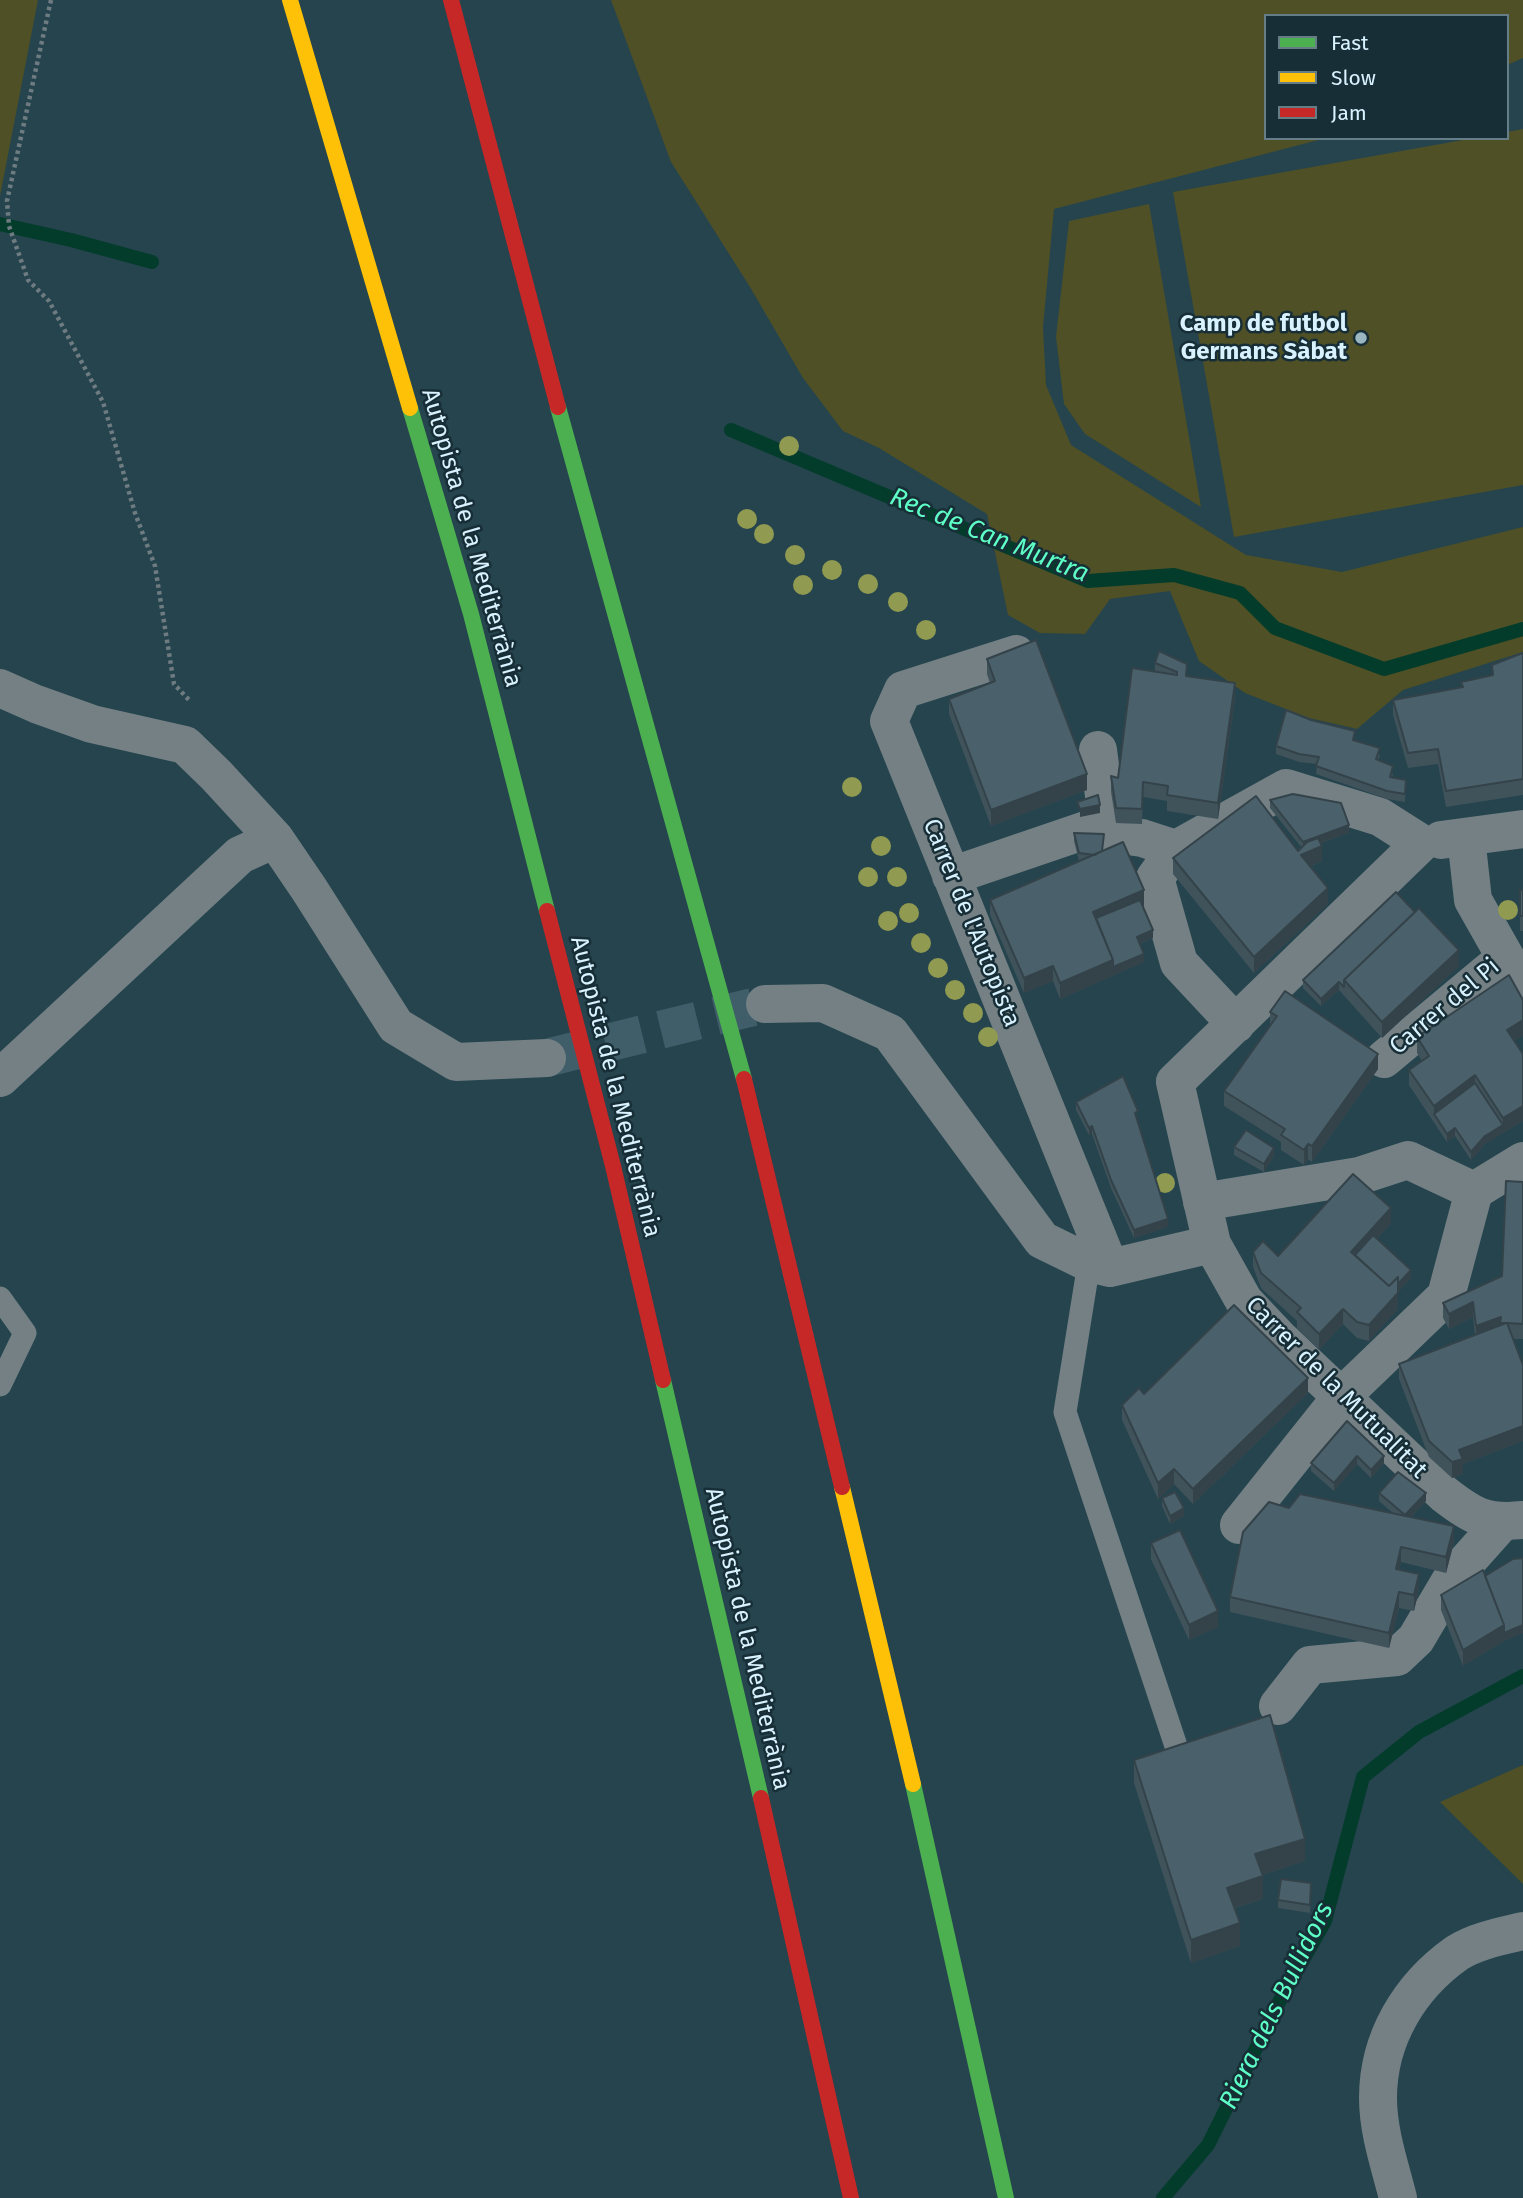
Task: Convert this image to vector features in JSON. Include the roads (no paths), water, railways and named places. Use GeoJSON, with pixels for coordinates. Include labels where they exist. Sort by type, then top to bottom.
{"type":"FeatureCollection","features":[{"type":"Feature","properties":{"kind":"highway","name":"Autopista de la Mediterrània"},"geometry":{"type":"LineString","coordinates":[[290,0],[471,614],[606,1139],[747,1736],[851,2198]]}},
{"type":"Feature","properties":{"kind":"highway"},"geometry":{"type":"LineString","coordinates":[[451,0],[595,546],[748,1095],[905,1750],[1006,2198]]}},
{"type":"Feature","properties":{"kind":"street","name":"Carrer de l'Autopista"},"geometry":{"type":"LineString","coordinates":[[1016,654],[903,690],[888,720],[951,876],[1099,1266]]}},
{"type":"Feature","properties":{"kind":"street"},"geometry":{"type":"LineString","coordinates":[[0,688],[36,705],[92,724],[185,745],[275,839],[396,1026],[456,1062],[547,1058]]}},
{"type":"Feature","properties":{"kind":"street"},"geometry":{"type":"LineString","coordinates":[[1098,750],[1106,811],[1102,832]]}},
{"type":"Feature","properties":{"kind":"street"},"geometry":{"type":"LineString","coordinates":[[1236,1024],[1179,963],[1155,878],[1175,849],[1286,788],[1380,817],[1421,843],[1523,829]]}},
{"type":"Feature","properties":{"kind":"street"},"geometry":{"type":"LineString","coordinates":[[951,876],[1086,830],[1142,838],[1175,849]]}},
{"type":"Feature","properties":{"kind":"street","name":"Carrer del Pi"},"geometry":{"type":"LineString","coordinates":[[1384,1059],[1514,970],[1473,900],[1466,836]]}},
{"type":"Feature","properties":{"kind":"street"},"geometry":{"type":"LineString","coordinates":[[0,1078],[240,855],[275,839]]}},
{"type":"Feature","properties":{"kind":"street","name":"Carrer de la Mutualitat"},"geometry":{"type":"LineString","coordinates":[[1421,843],[1175,1082],[1212,1244],[1244,1301],[1279,1338],[1444,1494],[1469,1514],[1513,1521]]}},
{"type":"Feature","properties":{"kind":"street"},"geometry":{"type":"LineString","coordinates":[[765,1004],[823,1003],[890,1033],[1042,1240],[1099,1266],[1212,1244]]}},
{"type":"Feature","properties":{"kind":"street"},"geometry":{"type":"LineString","coordinates":[[1202,1202],[1359,1175],[1408,1160],[1474,1191]]}},
{"type":"Feature","properties":{"kind":"street"},"geometry":{"type":"LineString","coordinates":[[1239,1525],[1341,1397],[1446,1296],[1474,1191],[1523,1161]]}},
{"type":"Feature","properties":{"kind":"street"},"geometry":{"type":"LineString","coordinates":[[1279,1706],[1310,1665],[1397,1657],[1416,1639],[1452,1578],[1513,1521]]}},
{"type":"Feature","properties":{"kind":"street"},"geometry":{"type":"LineString","coordinates":[[1398,2198],[1382,2135],[1378,2099],[1380,2066],[1388,2037],[1403,2008],[1428,1978],[1459,1952],[1497,1937],[1523,1931]]}},
{"type":"Feature","properties":{"kind":"lane"},"geometry":{"type":"LineString","coordinates":[[1099,1266],[1065,1412],[1176,1746]]}},
{"type":"Feature","properties":{"kind":"lane"},"geometry":{"type":"LineString","coordinates":[[0,1298],[25,1333],[0,1385]]}},
{"type":"Feature","properties":{"kind":"waterway","name":"Rec de Can Murtra"},"geometry":{"type":"LineString","coordinates":[[0,224],[152,262]]}},
{"type":"Feature","properties":{"kind":"waterway","name":"Rec de Can Murtra"},"geometry":{"type":"LineString","coordinates":[[731,430],[1088,581],[1174,575],[1240,593],[1275,628],[1384,669],[1523,629]]}},
{"type":"Feature","properties":{"kind":"waterway","name":"Riera dels Bullidors"},"geometry":{"type":"LineString","coordinates":[[1163,2198],[1208,2145],[1279,2002],[1325,1921],[1363,1777],[1419,1732],[1523,1676]]}},
{"type":"Feature","properties":{"kind":"tunnel"},"geometry":{"type":"LineString","coordinates":[[550,1057],[765,1004]]}},
{"type":"Feature","properties":{"kind":"place","name":"Camp de futbol Germans Sàbat"},"geometry":{"type":"Point","coordinates":[1361,338]}}]}
